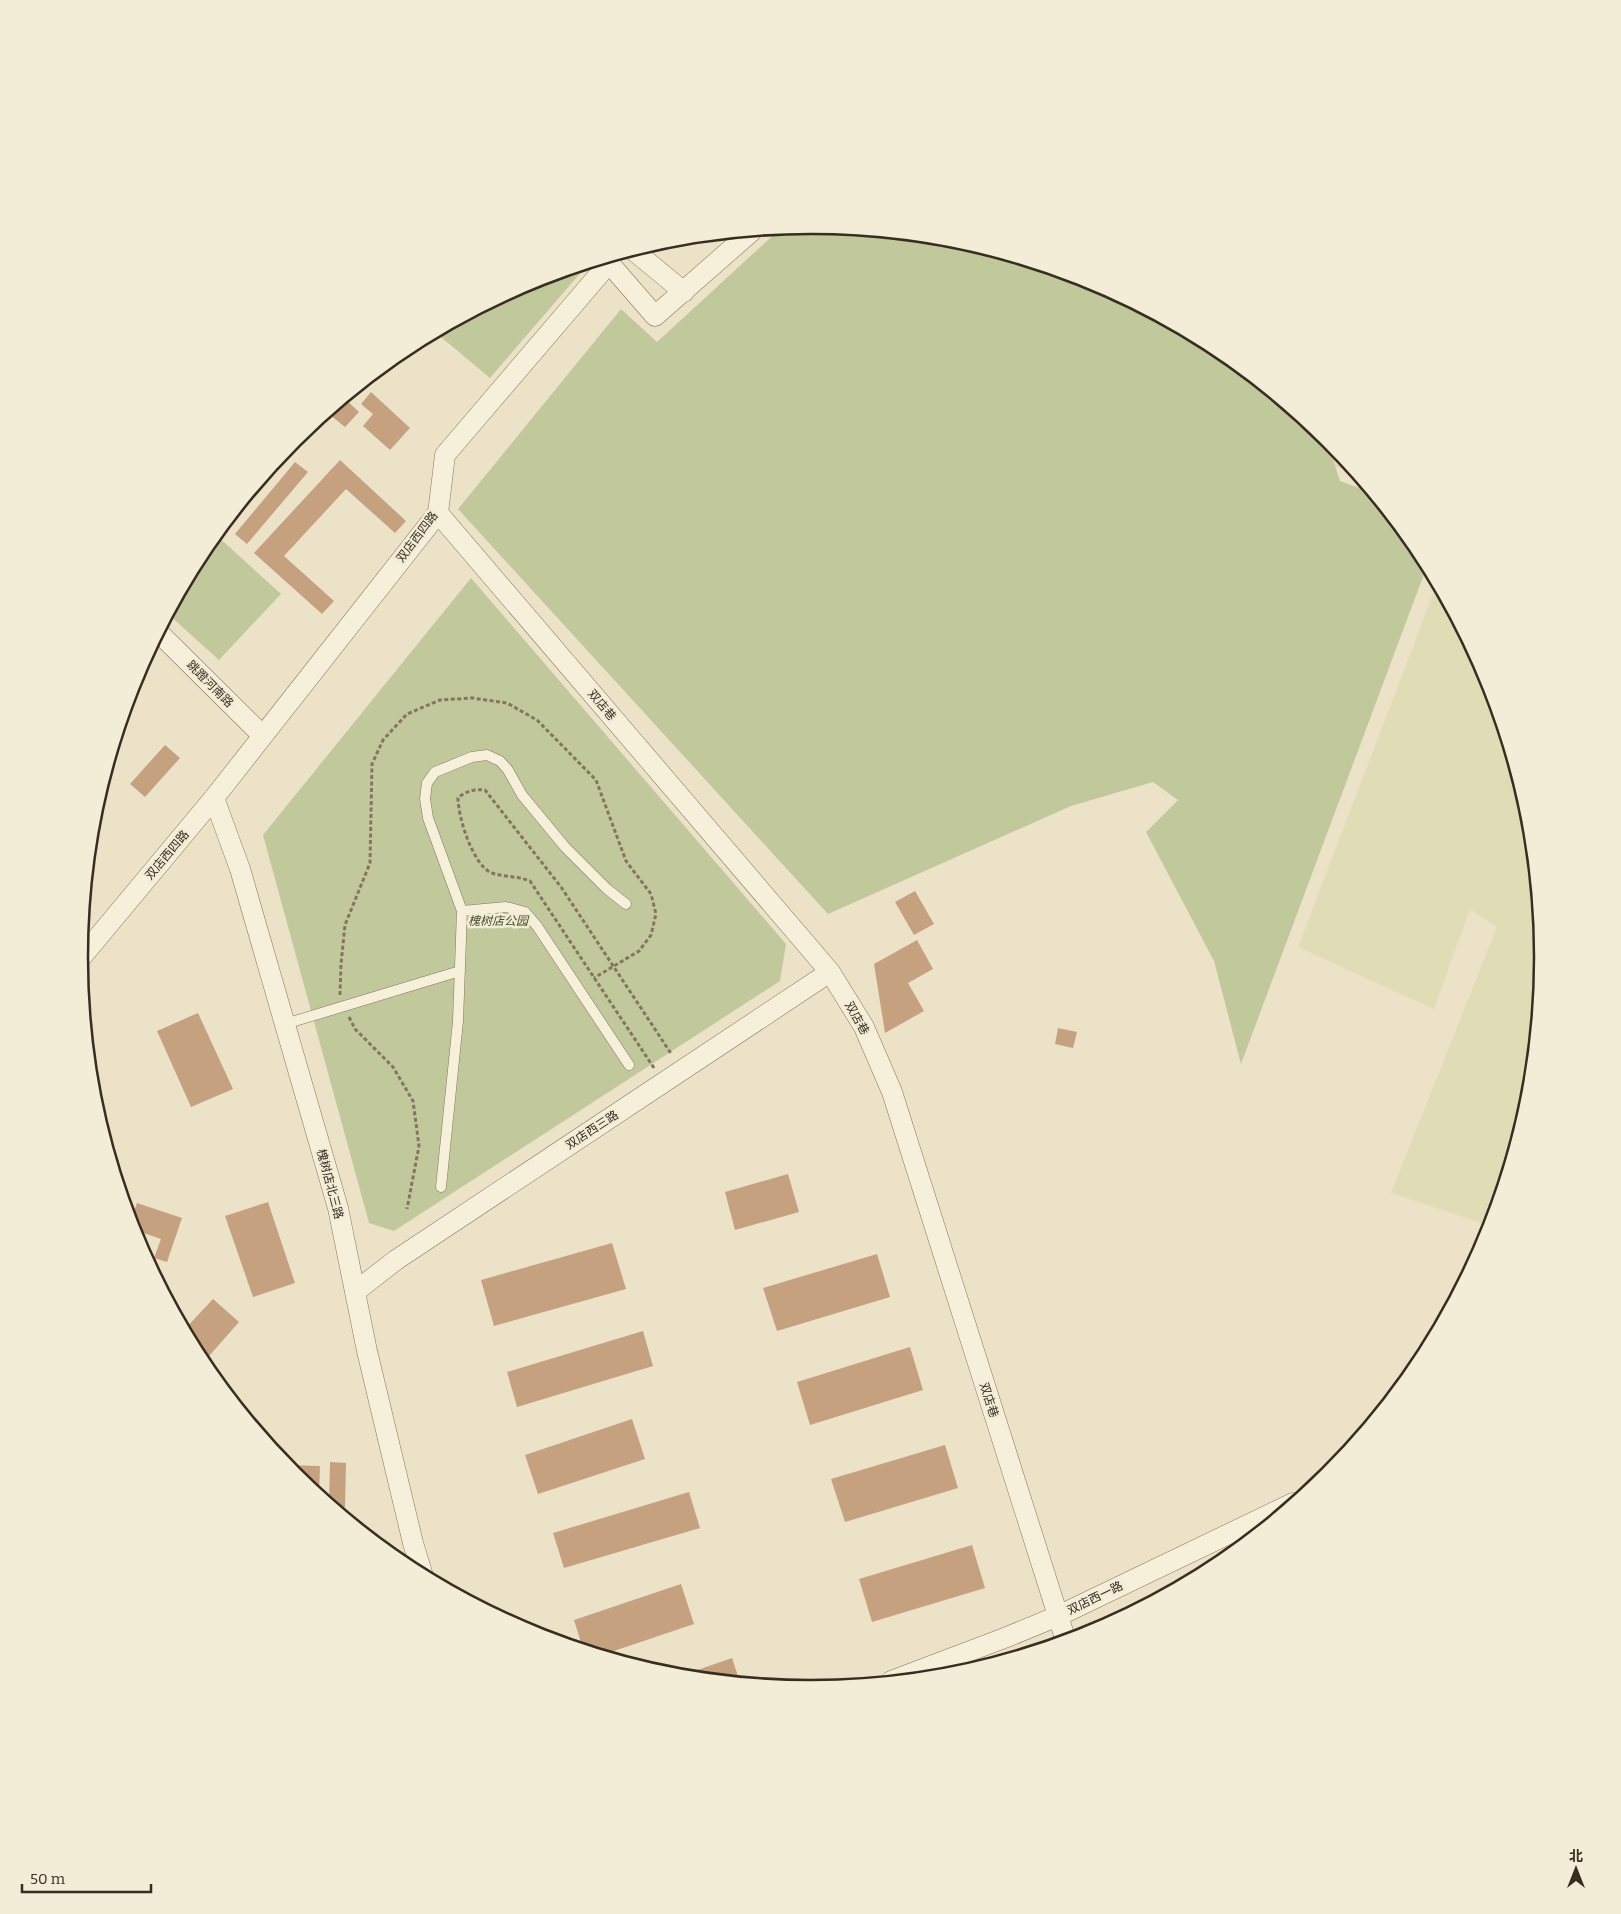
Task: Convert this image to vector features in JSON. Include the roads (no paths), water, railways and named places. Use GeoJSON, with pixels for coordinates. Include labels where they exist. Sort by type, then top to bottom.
{"type":"FeatureCollection","features":[{"type":"Feature","properties":{"kind":"street","name":"双店西四路"},"geometry":{"type":"LineString","coordinates":[[88,949],[214,798],[438,513],[445,455],[610,263],[655,316],[745,238]]}},
{"type":"Feature","properties":{"kind":"street"},"geometry":{"type":"LineString","coordinates":[[639,255],[684,292]]}},
{"type":"Feature","properties":{"kind":"street","name":"双店巷"},"geometry":{"type":"LineString","coordinates":[[438,513],[830,972],[864,1027],[892,1092],[1064,1634]]}},
{"type":"Feature","properties":{"kind":"street","name":"跳蹬河南路"},"geometry":{"type":"LineString","coordinates":[[162,636],[262,735]]}},
{"type":"Feature","properties":{"kind":"street","name":"槐树店北三路"},"geometry":{"type":"LineString","coordinates":[[214,798],[240,869],[338,1208],[367,1351],[412,1543],[419,1564]]}},
{"type":"Feature","properties":{"kind":"street","name":"双店西三路"},"geometry":{"type":"LineString","coordinates":[[356,1291],[396,1260],[830,972]]}},
{"type":"Feature","properties":{"kind":"street","name":"双店西一路"},"geometry":{"type":"LineString","coordinates":[[913,1673],[1058,1616],[1273,1513]]}},
{"type":"Feature","properties":{"kind":"lane"},"geometry":{"type":"LineString","coordinates":[[441,1187],[458,1022],[462,911],[428,818],[425,798],[427,783],[435,772],[472,757],[487,755],[500,761],[508,770],[522,795],[565,847],[607,889],[626,904]]}},
{"type":"Feature","properties":{"kind":"lane"},"geometry":{"type":"LineString","coordinates":[[462,911],[506,907],[525,912],[537,926],[628,1065]]}},
{"type":"Feature","properties":{"kind":"lane"},"geometry":{"type":"LineString","coordinates":[[285,1024],[460,971]]}},
{"type":"Feature","properties":{"kind":"park label","name":"槐树店公园"},"geometry":{"type":"Point","coordinates":[498,921]}}]}
